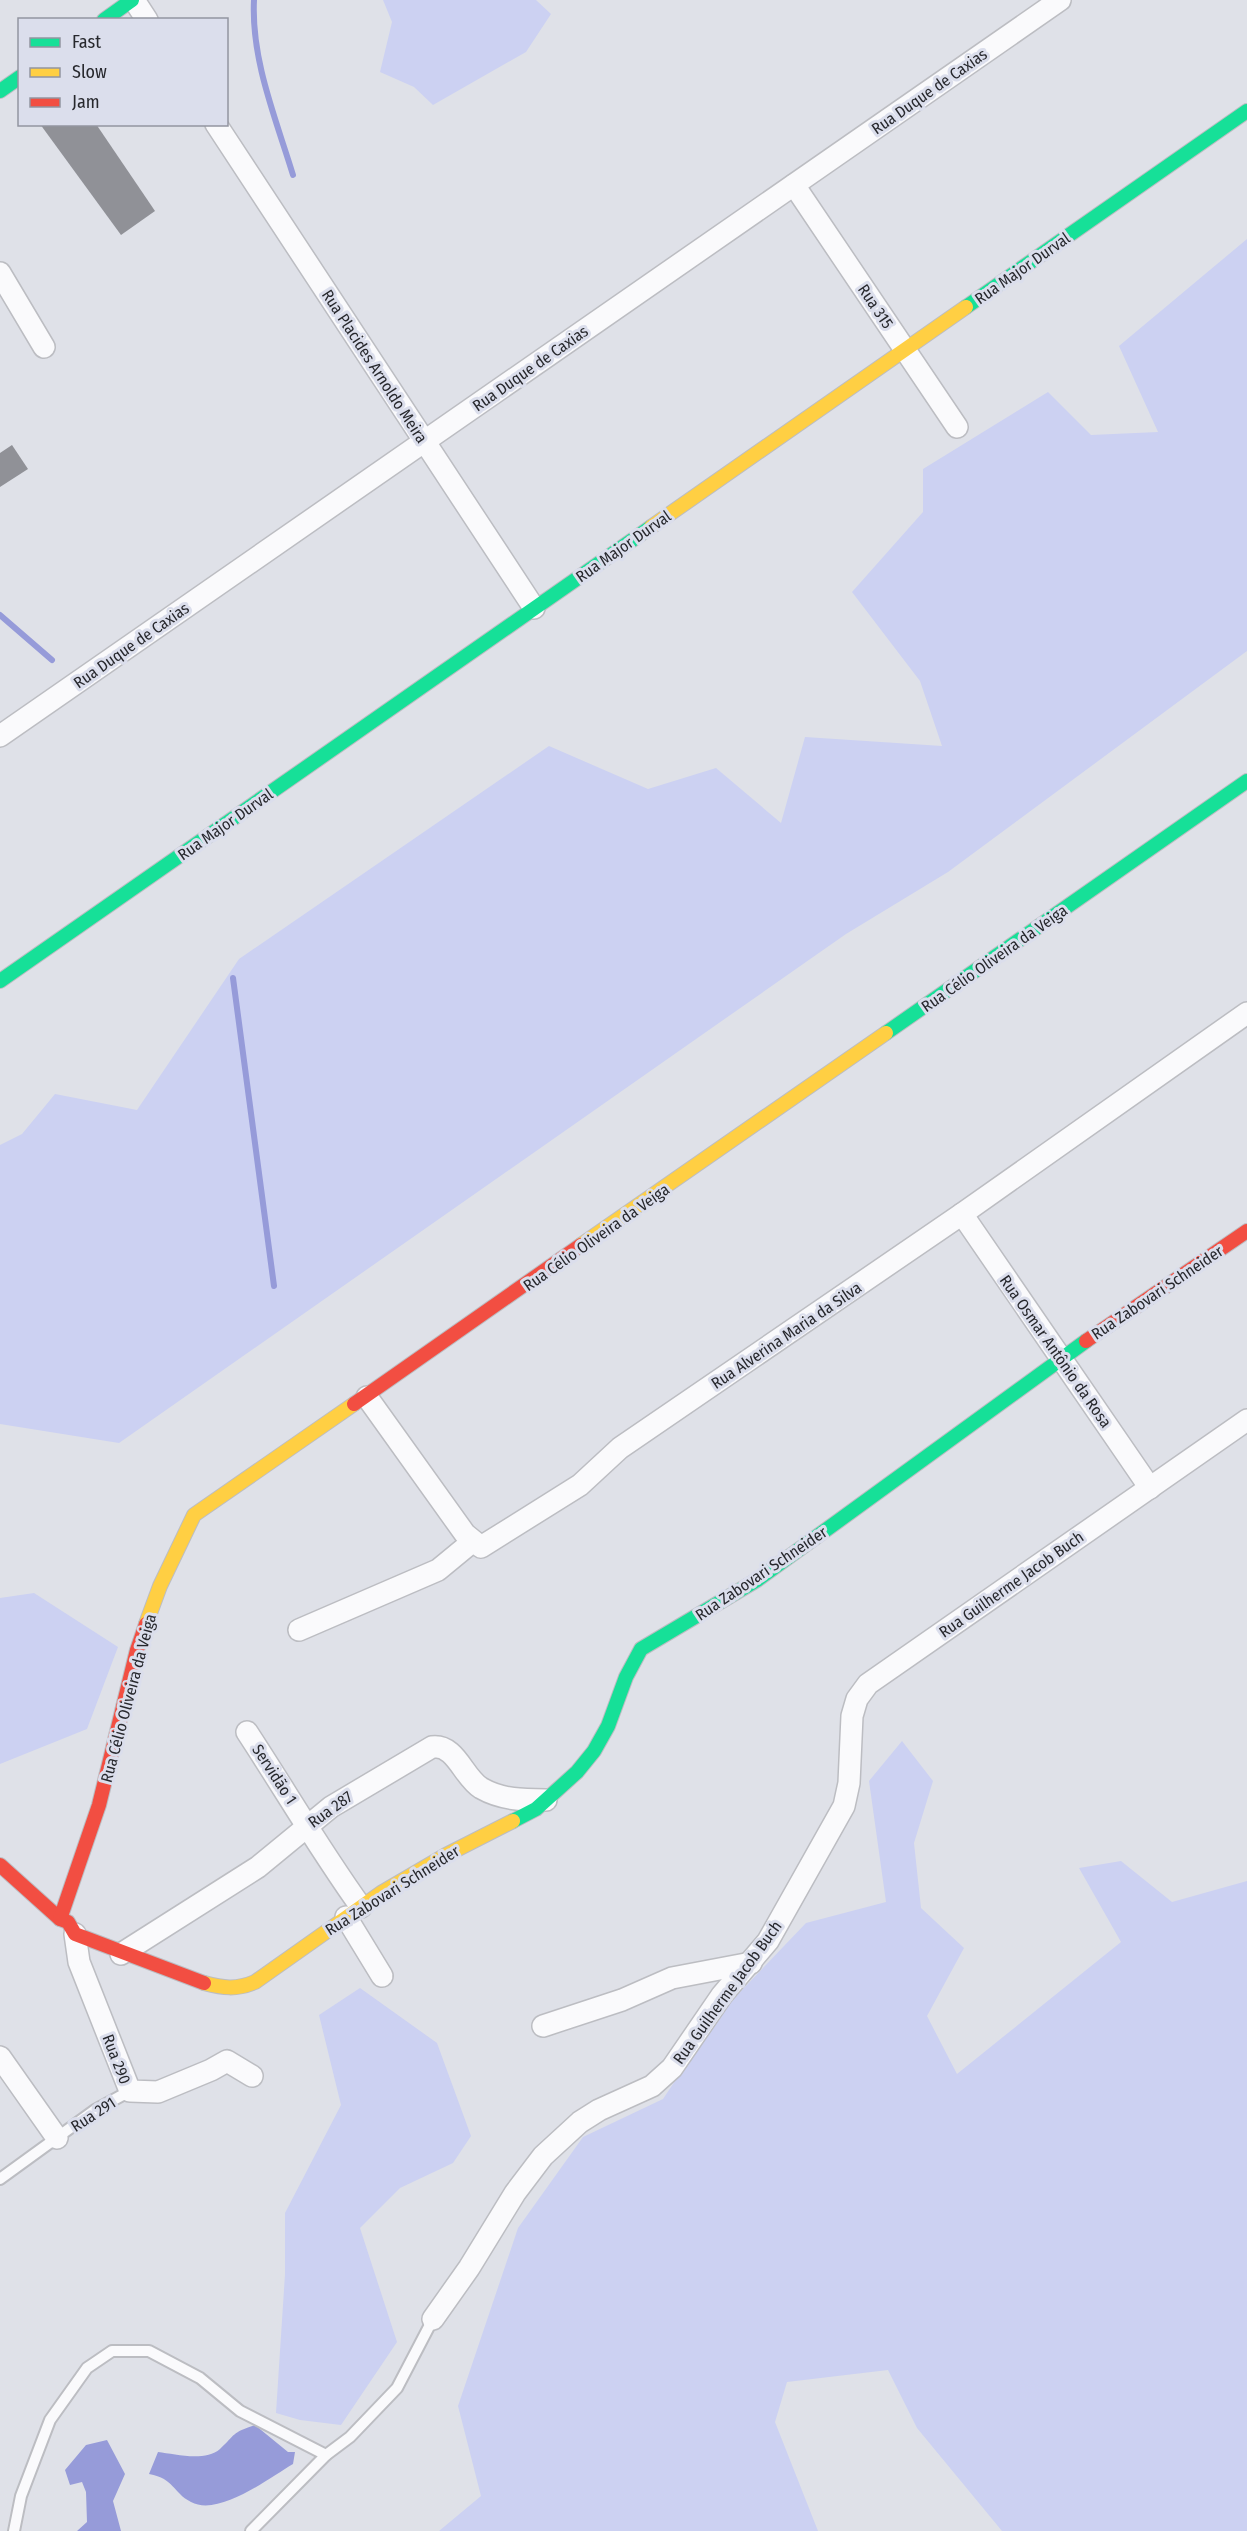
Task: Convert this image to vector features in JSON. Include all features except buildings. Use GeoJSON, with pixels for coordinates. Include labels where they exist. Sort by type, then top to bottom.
{"type":"FeatureCollection","features":[{"type":"Feature","properties":{"kind":"street"},"geometry":{"type":"LineString","coordinates":[[107,18],[133,0],[146,18]]}},
{"type":"Feature","properties":{"kind":"street","name":"Rua Duque de Caxias"},"geometry":{"type":"LineString","coordinates":[[0,736],[1060,0]]}},
{"type":"Feature","properties":{"kind":"street"},"geometry":{"type":"LineString","coordinates":[[0,91],[18,78]]}},
{"type":"Feature","properties":{"kind":"street","name":"Rua Major Durval"},"geometry":{"type":"LineString","coordinates":[[0,981],[1247,111]]}},
{"type":"Feature","properties":{"kind":"street","name":"Rua Placides Arnoldo Meira"},"geometry":{"type":"LineString","coordinates":[[217,126],[534,608]]}},
{"type":"Feature","properties":{"kind":"street","name":"Rua 315"},"geometry":{"type":"LineString","coordinates":[[794,184],[957,427]]}},
{"type":"Feature","properties":{"kind":"street"},"geometry":{"type":"LineString","coordinates":[[0,273],[44,347]]}},
{"type":"Feature","properties":{"kind":"street","name":"Rua Célio Oliveira da Veiga"},"geometry":{"type":"LineString","coordinates":[[60,1919],[99,1805],[137,1650],[160,1586],[194,1515],[367,1397],[1247,781]]}},
{"type":"Feature","properties":{"kind":"street","name":"Rua Alverina Maria da Silva"},"geometry":{"type":"LineString","coordinates":[[472,1542],[481,1547],[580,1485],[620,1448],[962,1214],[1247,1013]]}},
{"type":"Feature","properties":{"kind":"street","name":"Rua Osmar Antônio da Rosa"},"geometry":{"type":"LineString","coordinates":[[962,1214],[1150,1488]]}},
{"type":"Feature","properties":{"kind":"street","name":"Rua Zabovari Schneider"},"geometry":{"type":"LineString","coordinates":[[0,1864],[60,1919],[68,1922],[75,1934],[121,1954],[209,1986],[226,1989],[243,1987],[269,1974],[353,1912],[434,1860],[536,1809],[584,1767],[607,1727],[633,1659],[640,1649],[757,1580],[1061,1358],[1247,1231]]}},
{"type":"Feature","properties":{"kind":"street"},"geometry":{"type":"LineString","coordinates":[[299,1630],[438,1570],[472,1542],[367,1397]]}},
{"type":"Feature","properties":{"kind":"street","name":"Rua Guilherme Jacob Buch"},"geometry":{"type":"LineString","coordinates":[[433,2319],[469,2268],[515,2193],[543,2156],[580,2122],[663,2078],[722,1995],[768,1941],[844,1806],[849,1783],[852,1716],[857,1699],[868,1684],[1247,1420]]}},
{"type":"Feature","properties":{"kind":"street","name":"Servidão 1"},"geometry":{"type":"LineString","coordinates":[[247,1731],[326,1857],[382,1976]]}},
{"type":"Feature","properties":{"kind":"street","name":"Rua 287"},"geometry":{"type":"LineString","coordinates":[[121,1954],[258,1867],[308,1825],[350,1794],[420,1753],[440,1746],[448,1750],[479,1787],[510,1799],[546,1800]]}},
{"type":"Feature","properties":{"kind":"street","name":"Rua 290"},"geometry":{"type":"LineString","coordinates":[[75,1934],[82,1970],[130,2091],[158,2092],[227,2061],[252,2076]]}},
{"type":"Feature","properties":{"kind":"street"},"geometry":{"type":"LineString","coordinates":[[543,2026],[622,2000],[672,1978],[751,1963]]}},
{"type":"Feature","properties":{"kind":"street"},"geometry":{"type":"LineString","coordinates":[[0,2057],[57,2138]]}},
{"type":"Feature","properties":{"kind":"lane","name":"Rua 291"},"geometry":{"type":"LineString","coordinates":[[0,2179],[95,2110],[130,2091]]}},
{"type":"Feature","properties":{"kind":"lane"},"geometry":{"type":"LineString","coordinates":[[251,2531],[326,2455],[350,2437],[397,2388],[433,2319]]}},
{"type":"Feature","properties":{"kind":"lane"},"geometry":{"type":"LineString","coordinates":[[14,2531],[21,2496],[50,2420],[87,2368],[112,2351],[132,2349],[149,2351],[200,2378],[240,2411],[326,2455]]}},
{"type":"Feature","properties":{"kind":"shaded area"},"geometry":{"type":"Polygon","coordinates":[[[383,0],[536,0],[551,14],[526,52],[433,105],[414,87],[380,72],[392,22],[383,0]]]}},
{"type":"Feature","properties":{"kind":"shaded area"},"geometry":{"type":"Polygon","coordinates":[[[1247,239],[1247,651],[948,872],[846,934],[119,1443],[0,1424],[0,1145],[22,1134],[55,1094],[137,1110],[239,959],[549,746],[648,789],[716,768],[781,823],[805,737],[942,746],[920,681],[852,592],[923,512],[923,469],[1048,392],[1091,435],[1158,432],[1119,346],[1247,239]]]}},
{"type":"Feature","properties":{"kind":"shaded area"},"geometry":{"type":"Polygon","coordinates":[[[34,1593],[118,1647],[87,1729],[0,1764],[0,1598],[34,1593]]]}},
{"type":"Feature","properties":{"kind":"shaded area"},"geometry":{"type":"Polygon","coordinates":[[[902,1741],[933,1781],[914,1843],[921,1908],[964,1948],[927,2016],[957,2074],[1121,1942],[1079,1868],[1121,1861],[1172,1902],[1247,1881],[1247,2531],[1002,2531],[917,2428],[888,2370],[787,2382],[775,2422],[818,2531],[439,2531],[481,2496],[458,2406],[518,2228],[583,2137],[663,2099],[721,2012],[806,1923],[886,1902],[869,1781],[902,1741]]]}},
{"type":"Feature","properties":{"kind":"shaded area"},"geometry":{"type":"Polygon","coordinates":[[[360,1988],[437,2043],[471,2136],[453,2163],[400,2188],[360,2228],[397,2342],[341,2425],[300,2420],[276,2413],[285,2274],[285,2213],[341,2105],[319,2015],[360,1988]]]}},
{"type":"Feature","properties":{"kind":"water"},"geometry":{"type":"Polygon","coordinates":[[[255,2425],[288,2452],[295,2452],[293,2464],[244,2494],[215,2504],[202,2505],[185,2498],[164,2479],[149,2474],[158,2452],[190,2456],[214,2453],[238,2432],[255,2425]]]}},
{"type":"Feature","properties":{"kind":"water"},"geometry":{"type":"Polygon","coordinates":[[[107,2440],[125,2474],[113,2501],[121,2531],[77,2531],[87,2522],[86,2492],[82,2482],[70,2485],[65,2470],[86,2445],[107,2440]]]}},
{"type":"Feature","properties":{"kind":"waterway"},"geometry":{"type":"LineString","coordinates":[[254,0],[256,45],[272,111],[293,175]]}},
{"type":"Feature","properties":{"kind":"waterway"},"geometry":{"type":"LineString","coordinates":[[0,615],[52,660]]}},
{"type":"Feature","properties":{"kind":"waterway"},"geometry":{"type":"LineString","coordinates":[[233,978],[274,1286]]}},
{"type":"Feature","properties":{"kind":"traffic: fast"},"geometry":{"type":"LineString","coordinates":[[107,18],[132,0]]}},
{"type":"Feature","properties":{"kind":"traffic: fast"},"geometry":{"type":"LineString","coordinates":[[0,91],[18,78]]}},
{"type":"Feature","properties":{"kind":"traffic: fast"},"geometry":{"type":"LineString","coordinates":[[966,307],[1247,111]]}},
{"type":"Feature","properties":{"kind":"traffic: fast"},"geometry":{"type":"LineString","coordinates":[[0,981],[651,527]]}},
{"type":"Feature","properties":{"kind":"traffic: fast"},"geometry":{"type":"LineString","coordinates":[[886,1033],[1247,781]]}},
{"type":"Feature","properties":{"kind":"traffic: fast"},"geometry":{"type":"LineString","coordinates":[[513,1821],[536,1809],[577,1772],[594,1751],[608,1726],[626,1677],[641,1649],[757,1580],[1086,1341]]}},
{"type":"Feature","properties":{"kind":"traffic: slow"},"geometry":{"type":"LineString","coordinates":[[651,527],[966,307]]}},
{"type":"Feature","properties":{"kind":"traffic: slow"},"geometry":{"type":"LineString","coordinates":[[581,1245],[886,1033]]}},
{"type":"Feature","properties":{"kind":"traffic: slow"},"geometry":{"type":"LineString","coordinates":[[146,1624],[160,1586],[194,1515],[354,1404]]}},
{"type":"Feature","properties":{"kind":"traffic: slow"},"geometry":{"type":"LineString","coordinates":[[204,1983],[230,1987],[255,1982],[381,1893],[446,1855],[513,1821]]}},
{"type":"Feature","properties":{"kind":"traffic: jam"},"geometry":{"type":"LineString","coordinates":[[1086,1341],[1247,1231]]}},
{"type":"Feature","properties":{"kind":"traffic: jam"},"geometry":{"type":"LineString","coordinates":[[354,1404],[581,1245]]}},
{"type":"Feature","properties":{"kind":"traffic: jam"},"geometry":{"type":"LineString","coordinates":[[60,1919],[99,1805],[137,1650],[146,1624]]}},
{"type":"Feature","properties":{"kind":"traffic: jam"},"geometry":{"type":"LineString","coordinates":[[0,1865],[60,1919],[68,1922],[75,1934],[204,1983]]}}]}
